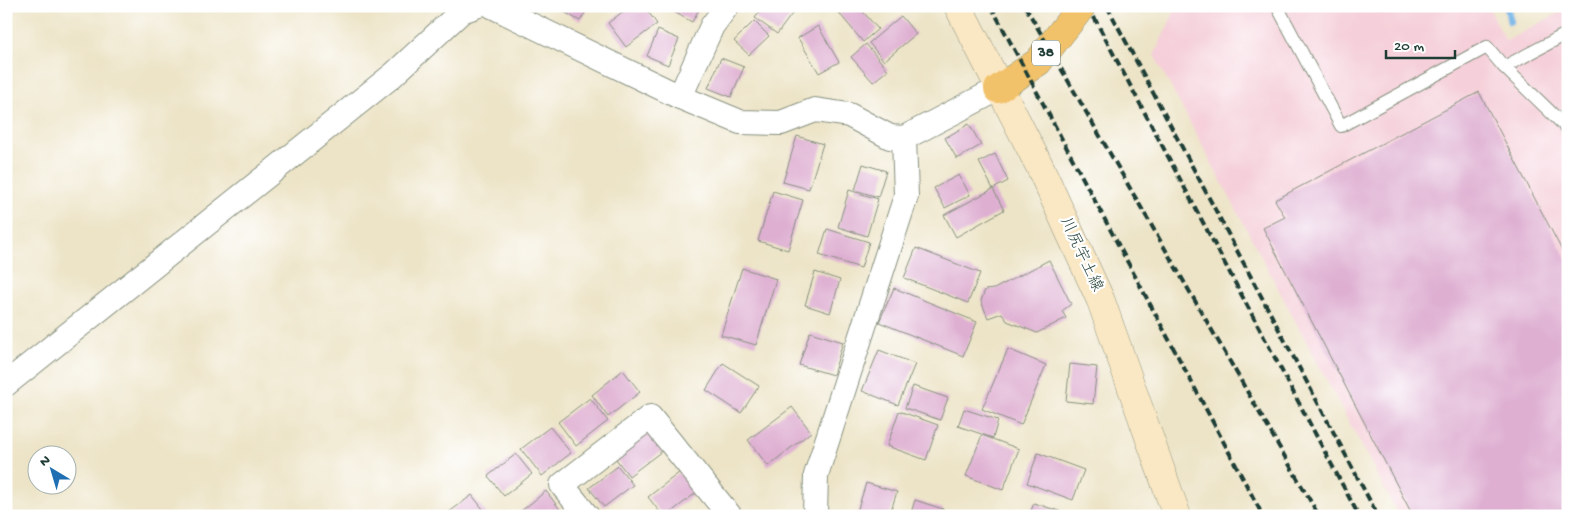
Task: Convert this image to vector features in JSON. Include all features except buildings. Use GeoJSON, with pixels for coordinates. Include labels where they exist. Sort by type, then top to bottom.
{"type":"FeatureCollection","features":[{"type":"Feature","properties":{"kind":"main road","name":"川尻宇土線"},"geometry":{"type":"LineString","coordinates":[[958,6],[998,89],[1040,167],[1101,301],[1177,516]]}},
{"type":"Feature","properties":{"kind":"main road","name":"38"},"geometry":{"type":"LineString","coordinates":[[998,89],[1038,62],[1082,6]]}},
{"type":"Feature","properties":{"kind":"street"},"geometry":{"type":"LineString","coordinates":[[492,6],[680,97],[740,122],[781,123],[815,110],[849,115],[890,137],[904,138],[998,89]]}},
{"type":"Feature","properties":{"kind":"street"},"geometry":{"type":"LineString","coordinates":[[680,97],[712,26],[727,6]]}},
{"type":"Feature","properties":{"kind":"street"},"geometry":{"type":"LineString","coordinates":[[6,384],[393,75],[465,8]]}},
{"type":"Feature","properties":{"kind":"street"},"geometry":{"type":"LineString","coordinates":[[815,516],[816,475],[906,196],[904,138]]}},
{"type":"Feature","properties":{"kind":"street"},"geometry":{"type":"LineString","coordinates":[[587,516],[562,485],[650,417],[730,516]]}},
{"type":"Feature","properties":{"kind":"lane"},"geometry":{"type":"LineString","coordinates":[[1277,6],[1341,126],[1487,47],[1504,67],[1568,129]]}},
{"type":"Feature","properties":{"kind":"lane"},"geometry":{"type":"LineString","coordinates":[[1504,67],[1568,33]]}},
{"type":"Feature","properties":{"kind":"shaded area"},"geometry":{"type":"Polygon","coordinates":[[[1177,6],[1298,6],[1301,10],[1309,6],[1488,6],[1506,41],[1568,8],[1568,516],[1399,516],[1154,55],[1177,6]]]}},
{"type":"Feature","properties":{"kind":"waterway"},"geometry":{"type":"LineString","coordinates":[[1507,6],[1510,21]]}},
{"type":"Feature","properties":{"kind":"railway"},"geometry":{"type":"LineString","coordinates":[[991,6],[1263,516]]}},
{"type":"Feature","properties":{"kind":"railway"},"geometry":{"type":"LineString","coordinates":[[1025,6],[1319,516]]}},
{"type":"Feature","properties":{"kind":"railway"},"geometry":{"type":"LineString","coordinates":[[1088,6],[1359,516]]}},
{"type":"Feature","properties":{"kind":"railway"},"geometry":{"type":"LineString","coordinates":[[1107,6],[1378,516]]}}]}
